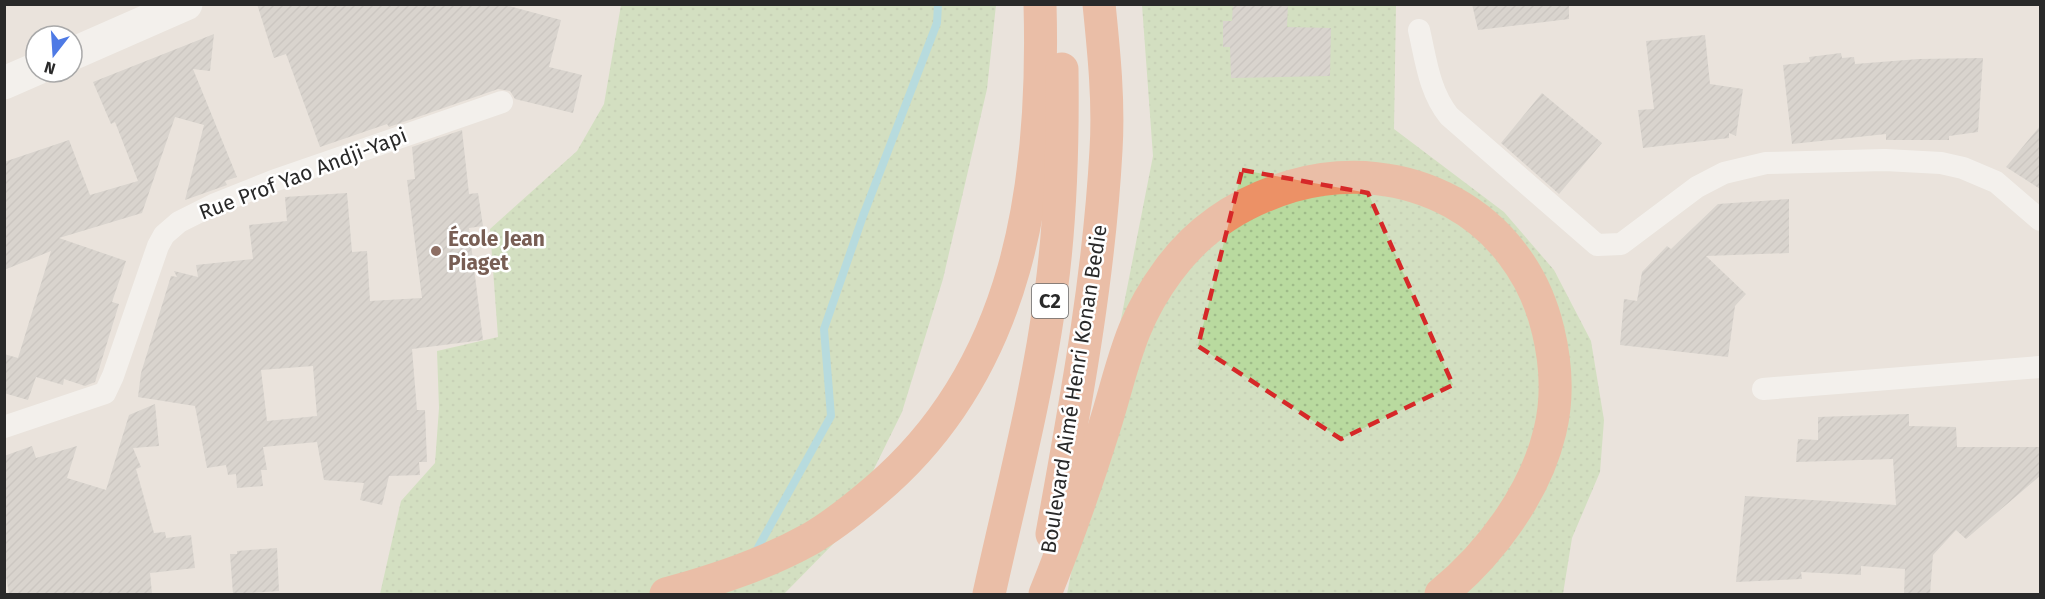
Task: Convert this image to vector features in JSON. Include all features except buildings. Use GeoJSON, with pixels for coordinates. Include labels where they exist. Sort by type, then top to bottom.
{"type":"FeatureCollection","features":[{"type":"Feature","properties":{"kind":"highway"},"geometry":{"type":"LineString","coordinates":[[666,594],[731,574],[775,557],[811,538],[848,514],[896,473],[921,447],[967,385],[1000,315],[1014,273],[1038,126],[1040,4]]}},
{"type":"Feature","properties":{"kind":"highway","name":"Boulevard Aimé Henri Konan Bedie"},"geometry":{"type":"LineString","coordinates":[[989,594],[1027,421],[1051,292],[1061,192],[1060,4]]}},
{"type":"Feature","properties":{"kind":"highway","name":"Boulevard Aimé Henri Konan Bedie"},"geometry":{"type":"LineString","coordinates":[[1043,594],[1097,271],[1107,148],[1107,104],[1099,4]]}},
{"type":"Feature","properties":{"kind":"highway"},"geometry":{"type":"LineString","coordinates":[[1043,594],[1075,519],[1125,351],[1137,321],[1169,270],[1192,243],[1217,221],[1242,205],[1267,194],[1330,177],[1391,179],[1460,205],[1497,233],[1517,260],[1536,290],[1546,323],[1553,352],[1556,387],[1550,431],[1538,468],[1521,502],[1498,534],[1455,583],[1441,594]]}},
{"type":"Feature","properties":{"kind":"street"},"geometry":{"type":"LineString","coordinates":[[84,49],[186,4]]}},
{"type":"Feature","properties":{"kind":"street"},"geometry":{"type":"LineString","coordinates":[[1419,30],[1432,87],[1449,116],[1597,245],[1621,244],[1704,183],[1724,173],[1766,163],[1885,160],[1941,163],[1963,168],[1996,182],[2040,220]]}},
{"type":"Feature","properties":{"kind":"street"},"geometry":{"type":"LineString","coordinates":[[4,83],[24,74]]}},
{"type":"Feature","properties":{"kind":"street","name":"Rue Prof Yao Andji-Yapi"},"geometry":{"type":"LineString","coordinates":[[4,427],[105,393],[158,246],[164,235],[180,222],[213,205],[273,181],[502,102]]}},
{"type":"Feature","properties":{"kind":"street"},"geometry":{"type":"LineString","coordinates":[[1763,389],[2040,367]]}},
{"type":"Feature","properties":{"kind":"highlighted area"},"geometry":{"type":"Polygon","coordinates":[[[1242,170],[1368,193],[1453,385],[1341,439],[1198,346],[1242,170]]]}},
{"type":"Feature","properties":{"kind":"green space"},"geometry":{"type":"Polygon","coordinates":[[[621,5],[996,5],[987,89],[943,279],[902,412],[841,536],[784,594],[380,594],[401,501],[435,463],[439,408],[437,351],[498,337],[490,229],[577,151],[604,104],[621,5]]]}},
{"type":"Feature","properties":{"kind":"green space"},"geometry":{"type":"Polygon","coordinates":[[[1142,5],[1396,5],[1394,129],[1504,212],[1554,270],[1591,341],[1604,420],[1600,472],[1572,538],[1563,594],[1067,594],[1153,156],[1142,5]]]}},
{"type":"Feature","properties":{"kind":"waterway"},"geometry":{"type":"LineString","coordinates":[[755,553],[831,416],[824,329],[863,216],[937,23],[938,4]]}},
{"type":"Feature","properties":{"kind":"place","name":"École Jean Piaget"},"geometry":{"type":"Point","coordinates":[436,251]}}]}
